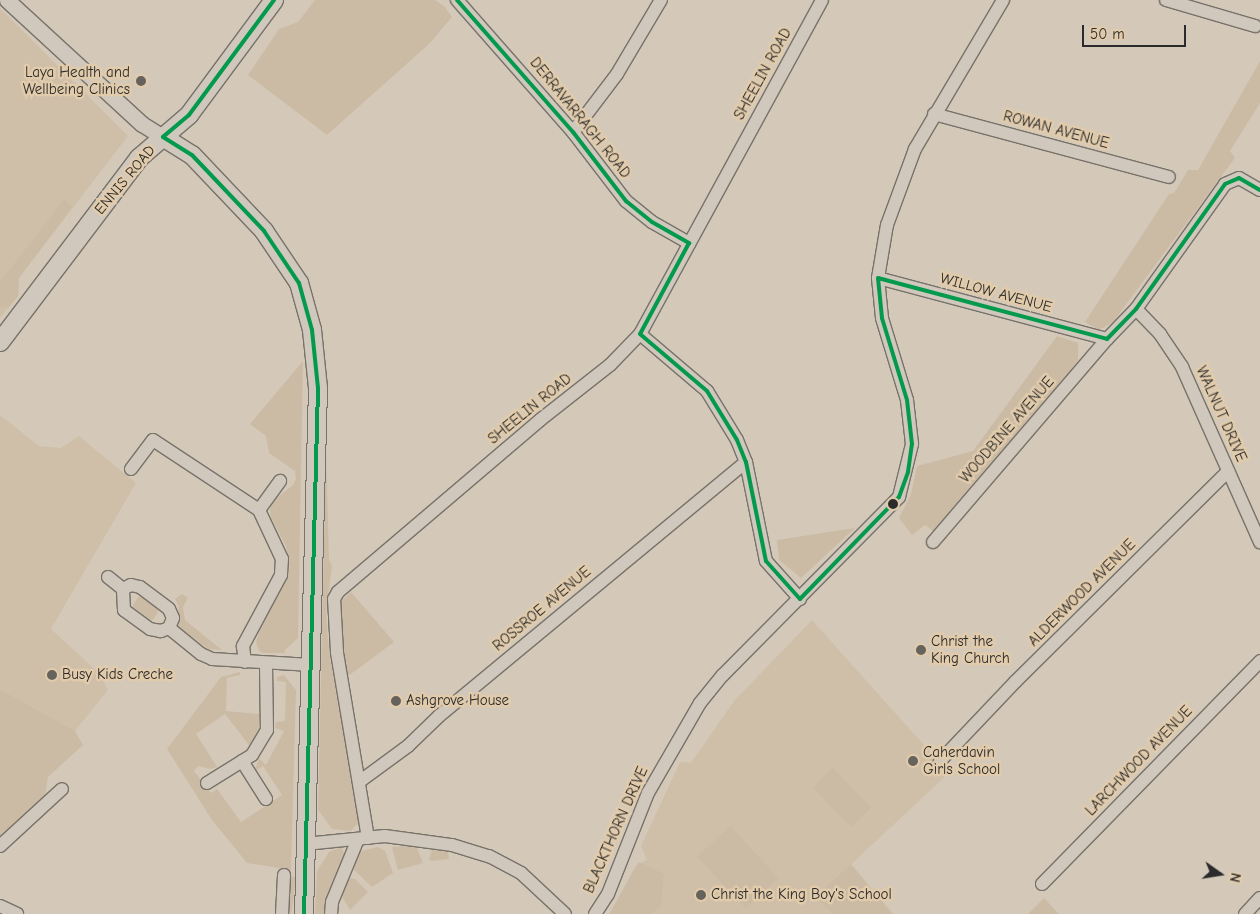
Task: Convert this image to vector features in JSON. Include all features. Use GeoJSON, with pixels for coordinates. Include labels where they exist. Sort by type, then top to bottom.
{"type":"FeatureCollection","features":[{"type":"Feature","properties":{"kind":"main road","name":"ENNIS ROAD"},"geometry":{"type":"LineString","coordinates":[[0,342],[140,158],[189,115],[274,0]]}},
{"type":"Feature","properties":{"kind":"main road"},"geometry":{"type":"LineString","coordinates":[[163,137],[192,155],[264,231],[299,282],[312,330],[318,388],[304,914]]}},
{"type":"Feature","properties":{"kind":"street"},"geometry":{"type":"LineString","coordinates":[[7,0],[142,124],[163,137]]}},
{"type":"Feature","properties":{"kind":"street"},"geometry":{"type":"LineString","coordinates":[[573,132],[618,74],[661,0]]}},
{"type":"Feature","properties":{"kind":"street","name":"SHEELIN ROAD"},"geometry":{"type":"LineString","coordinates":[[363,838],[359,782],[337,652],[334,599],[338,592],[540,420],[610,365],[640,334],[822,0]]}},
{"type":"Feature","properties":{"kind":"street","name":"BLACKTHORN DRIVE"},"geometry":{"type":"LineString","coordinates":[[595,914],[609,890],[648,793],[700,703],[723,675],[894,503],[908,472],[912,444],[907,400],[882,318],[878,278],[887,225],[915,149],[1002,0]]}},
{"type":"Feature","properties":{"kind":"street"},"geometry":{"type":"LineString","coordinates":[[1166,0],[1255,26]]}},
{"type":"Feature","properties":{"kind":"street","name":"DERRAVARRAGH ROAD"},"geometry":{"type":"LineString","coordinates":[[460,1],[573,132],[626,201],[652,222],[690,242]]}},
{"type":"Feature","properties":{"kind":"street","name":"ROWAN AVENUE"},"geometry":{"type":"LineString","coordinates":[[934,114],[1169,177]]}},
{"type":"Feature","properties":{"kind":"street","name":"WOODBINE AVENUE"},"geometry":{"type":"LineString","coordinates":[[933,542],[1107,339],[1136,310],[1225,184],[1240,178],[1260,190]]}},
{"type":"Feature","properties":{"kind":"street","name":"WILLOW AVENUE"},"geometry":{"type":"LineString","coordinates":[[878,278],[1107,339]]}},
{"type":"Feature","properties":{"kind":"street","name":"WALNUT DRIVE"},"geometry":{"type":"LineString","coordinates":[[1136,310],[1160,334],[1182,366],[1260,542]]}},
{"type":"Feature","properties":{"kind":"street"},"geometry":{"type":"LineString","coordinates":[[640,334],[707,391],[746,462],[766,561],[800,599]]}},
{"type":"Feature","properties":{"kind":"street"},"geometry":{"type":"LineString","coordinates":[[131,468],[153,440],[259,510],[282,559],[281,575],[243,646],[245,662]]}},
{"type":"Feature","properties":{"kind":"street","name":"ROSSROE AVENUE"},"geometry":{"type":"LineString","coordinates":[[359,782],[402,752],[439,716],[746,462]]}},
{"type":"Feature","properties":{"kind":"street","name":"ALDERWOOD AVENUE"},"geometry":{"type":"LineString","coordinates":[[940,761],[1015,682],[1228,471]]}},
{"type":"Feature","properties":{"kind":"street"},"geometry":{"type":"LineString","coordinates":[[259,510],[280,481]]}},
{"type":"Feature","properties":{"kind":"street"},"geometry":{"type":"LineString","coordinates":[[108,577],[123,589],[124,610],[150,629],[161,631],[169,628],[173,618],[169,609],[140,586],[131,585],[123,589]]}},
{"type":"Feature","properties":{"kind":"street"},"geometry":{"type":"LineString","coordinates":[[169,628],[201,654],[224,661],[311,665]]}},
{"type":"Feature","properties":{"kind":"street","name":"LARCHWOOD AVENUE"},"geometry":{"type":"LineString","coordinates":[[1042,884],[1260,661]]}},
{"type":"Feature","properties":{"kind":"street"},"geometry":{"type":"LineString","coordinates":[[207,783],[252,755],[266,730],[266,663]]}},
{"type":"Feature","properties":{"kind":"street"},"geometry":{"type":"LineString","coordinates":[[242,761],[266,799]]}},
{"type":"Feature","properties":{"kind":"street"},"geometry":{"type":"LineString","coordinates":[[0,846],[62,790]]}},
{"type":"Feature","properties":{"kind":"street"},"geometry":{"type":"LineString","coordinates":[[305,844],[363,838],[420,838],[489,856],[521,873],[565,914]]}},
{"type":"Feature","properties":{"kind":"street"},"geometry":{"type":"LineString","coordinates":[[331,914],[332,902],[363,838]]}},
{"type":"Feature","properties":{"kind":"street"},"geometry":{"type":"LineString","coordinates":[[282,914],[284,875]]}},
{"type":"Feature","properties":{"kind":"street"},"geometry":{"type":"LineString","coordinates":[[1245,914],[1260,898]]}},
{"type":"Feature","properties":{"kind":"street"},"geometry":{"type":"LineString","coordinates":[[0,906],[17,914]]}},
{"type":"Feature","properties":{"kind":"shaded area"},"geometry":{"type":"Polygon","coordinates":[[[315,0],[435,0],[445,7],[452,17],[429,44],[327,135],[248,75],[279,29],[298,22],[315,0]]]}},
{"type":"Feature","properties":{"kind":"shaded area"},"geometry":{"type":"Polygon","coordinates":[[[0,8],[128,136],[19,278],[18,296],[0,318],[0,8]]]}},
{"type":"Feature","properties":{"kind":"shaded area"},"geometry":{"type":"Polygon","coordinates":[[[1260,61],[1260,103],[1230,151],[1235,158],[1113,322],[1099,330],[1085,322],[1169,194],[1174,193],[1188,170],[1198,170],[1260,61]]]}},
{"type":"Feature","properties":{"kind":"shaded area"},"geometry":{"type":"Polygon","coordinates":[[[64,199],[72,207],[19,278],[18,296],[10,306],[0,307],[0,282],[64,199]]]}},
{"type":"Feature","properties":{"kind":"shaded area"},"geometry":{"type":"Polygon","coordinates":[[[1057,336],[1078,343],[1078,360],[1071,370],[933,531],[925,525],[912,535],[899,518],[911,494],[917,466],[973,451],[1057,336]]]}},
{"type":"Feature","properties":{"kind":"shaded area"},"geometry":{"type":"Polygon","coordinates":[[[303,361],[298,638],[285,650],[285,653],[263,653],[259,651],[256,642],[260,628],[290,568],[286,546],[271,517],[270,509],[273,501],[293,485],[296,479],[295,471],[269,453],[266,436],[250,424],[303,361]]]}},
{"type":"Feature","properties":{"kind":"shaded area"},"geometry":{"type":"Polygon","coordinates":[[[0,415],[39,446],[61,448],[79,436],[136,483],[51,629],[99,673],[108,690],[75,731],[0,689],[0,415]]]}},
{"type":"Feature","properties":{"kind":"shaded area"},"geometry":{"type":"Polygon","coordinates":[[[326,452],[329,560],[332,566],[326,611],[329,652],[358,812],[358,823],[351,831],[332,829],[318,810],[326,452]]]}},
{"type":"Feature","properties":{"kind":"shaded area"},"geometry":{"type":"Polygon","coordinates":[[[855,528],[801,578],[779,560],[777,540],[855,528]]]}},
{"type":"Feature","properties":{"kind":"shaded area"},"geometry":{"type":"Polygon","coordinates":[[[351,592],[394,642],[347,677],[340,609],[341,601],[351,592]]]}},
{"type":"Feature","properties":{"kind":"shaded area"},"geometry":{"type":"Polygon","coordinates":[[[182,594],[188,598],[183,607],[185,620],[222,650],[208,649],[175,624],[179,607],[175,599],[182,594]]]}},
{"type":"Feature","properties":{"kind":"shaded area"},"geometry":{"type":"Polygon","coordinates":[[[143,596],[159,609],[154,619],[149,620],[132,607],[138,597],[143,596]]]}},
{"type":"Feature","properties":{"kind":"shaded area"},"geometry":{"type":"Polygon","coordinates":[[[812,620],[949,773],[816,897],[832,914],[611,914],[635,866],[647,860],[641,846],[680,762],[691,763],[734,701],[812,620]]]}},
{"type":"Feature","properties":{"kind":"shaded area"},"geometry":{"type":"Polygon","coordinates":[[[240,672],[240,675],[227,678],[226,711],[260,714],[260,730],[249,745],[225,714],[196,734],[217,767],[210,769],[198,766],[194,771],[211,793],[217,789],[241,822],[282,795],[263,766],[254,772],[259,758],[266,765],[284,731],[275,728],[276,722],[285,721],[286,682],[277,681],[277,677],[284,675],[296,690],[291,870],[247,863],[212,820],[167,749],[221,677],[240,672]]]}},
{"type":"Feature","properties":{"kind":"shaded area"},"geometry":{"type":"Polygon","coordinates":[[[0,689],[75,731],[83,745],[48,777],[44,801],[0,839],[0,689]]]}},
{"type":"Feature","properties":{"kind":"shaded area"},"geometry":{"type":"Polygon","coordinates":[[[833,768],[871,808],[851,827],[813,787],[833,768]]]}},
{"type":"Feature","properties":{"kind":"shaded area"},"geometry":{"type":"Polygon","coordinates":[[[730,826],[778,878],[746,909],[697,857],[730,826]]]}},
{"type":"Feature","properties":{"kind":"shaded area"},"geometry":{"type":"Polygon","coordinates":[[[411,846],[417,848],[423,863],[398,870],[392,847],[411,846]]]}},
{"type":"Feature","properties":{"kind":"shaded area"},"geometry":{"type":"Polygon","coordinates":[[[341,847],[345,854],[325,902],[325,914],[315,914],[317,871],[329,852],[341,847]]]}},
{"type":"Feature","properties":{"kind":"shaded area"},"geometry":{"type":"Polygon","coordinates":[[[378,847],[385,851],[393,873],[372,887],[354,870],[354,864],[361,851],[378,847]]]}},
{"type":"Feature","properties":{"kind":"shaded area"},"geometry":{"type":"Polygon","coordinates":[[[432,850],[448,852],[449,859],[431,861],[429,859],[432,850]]]}},
{"type":"Feature","properties":{"kind":"shaded area"},"geometry":{"type":"Polygon","coordinates":[[[639,862],[664,874],[661,906],[651,914],[609,914],[639,862]]]}},
{"type":"Feature","properties":{"kind":"shaded area"},"geometry":{"type":"Polygon","coordinates":[[[851,864],[893,914],[832,914],[815,897],[851,864]]]}},
{"type":"Feature","properties":{"kind":"shaded area"},"geometry":{"type":"Polygon","coordinates":[[[288,876],[296,877],[291,914],[283,914],[288,876]]]}},
{"type":"Feature","properties":{"kind":"shaded area"},"geometry":{"type":"Polygon","coordinates":[[[347,878],[355,879],[368,892],[350,910],[341,895],[347,878]]]}},
{"type":"Feature","properties":{"kind":"shaded area"},"geometry":{"type":"Polygon","coordinates":[[[1044,898],[1059,914],[1028,914],[1044,898]]]}},
{"type":"Feature","properties":{"kind":"transit line"},"geometry":{"type":"LineString","coordinates":[[274,0],[189,115],[163,137],[192,155],[264,231],[299,283],[312,330],[318,388],[304,914]]}},
{"type":"Feature","properties":{"kind":"transit line"},"geometry":{"type":"LineString","coordinates":[[457,0],[573,132],[626,201],[652,222],[689,243],[640,334],[707,391],[737,440],[746,462],[766,561],[800,599],[899,497],[908,472],[912,444],[907,400],[882,318],[878,278],[1107,339],[1136,309],[1225,184],[1239,178],[1260,190]]}},
{"type":"Feature","properties":{"kind":"place","name":"Laya Health and Wellbeing Clinics"},"geometry":{"type":"Point","coordinates":[141,81]}},
{"type":"Feature","properties":{"kind":"place","name":"Christ the King Church"},"geometry":{"type":"Point","coordinates":[921,650]}},
{"type":"Feature","properties":{"kind":"place","name":"Busy Kids Creche"},"geometry":{"type":"Point","coordinates":[52,675]}},
{"type":"Feature","properties":{"kind":"place","name":"Ashgrove House"},"geometry":{"type":"Point","coordinates":[396,701]}},
{"type":"Feature","properties":{"kind":"place","name":"Caherdavin Girls School"},"geometry":{"type":"Point","coordinates":[913,761]}},
{"type":"Feature","properties":{"kind":"place","name":"Christ the King Boy's School"},"geometry":{"type":"Point","coordinates":[701,895]}}]}
